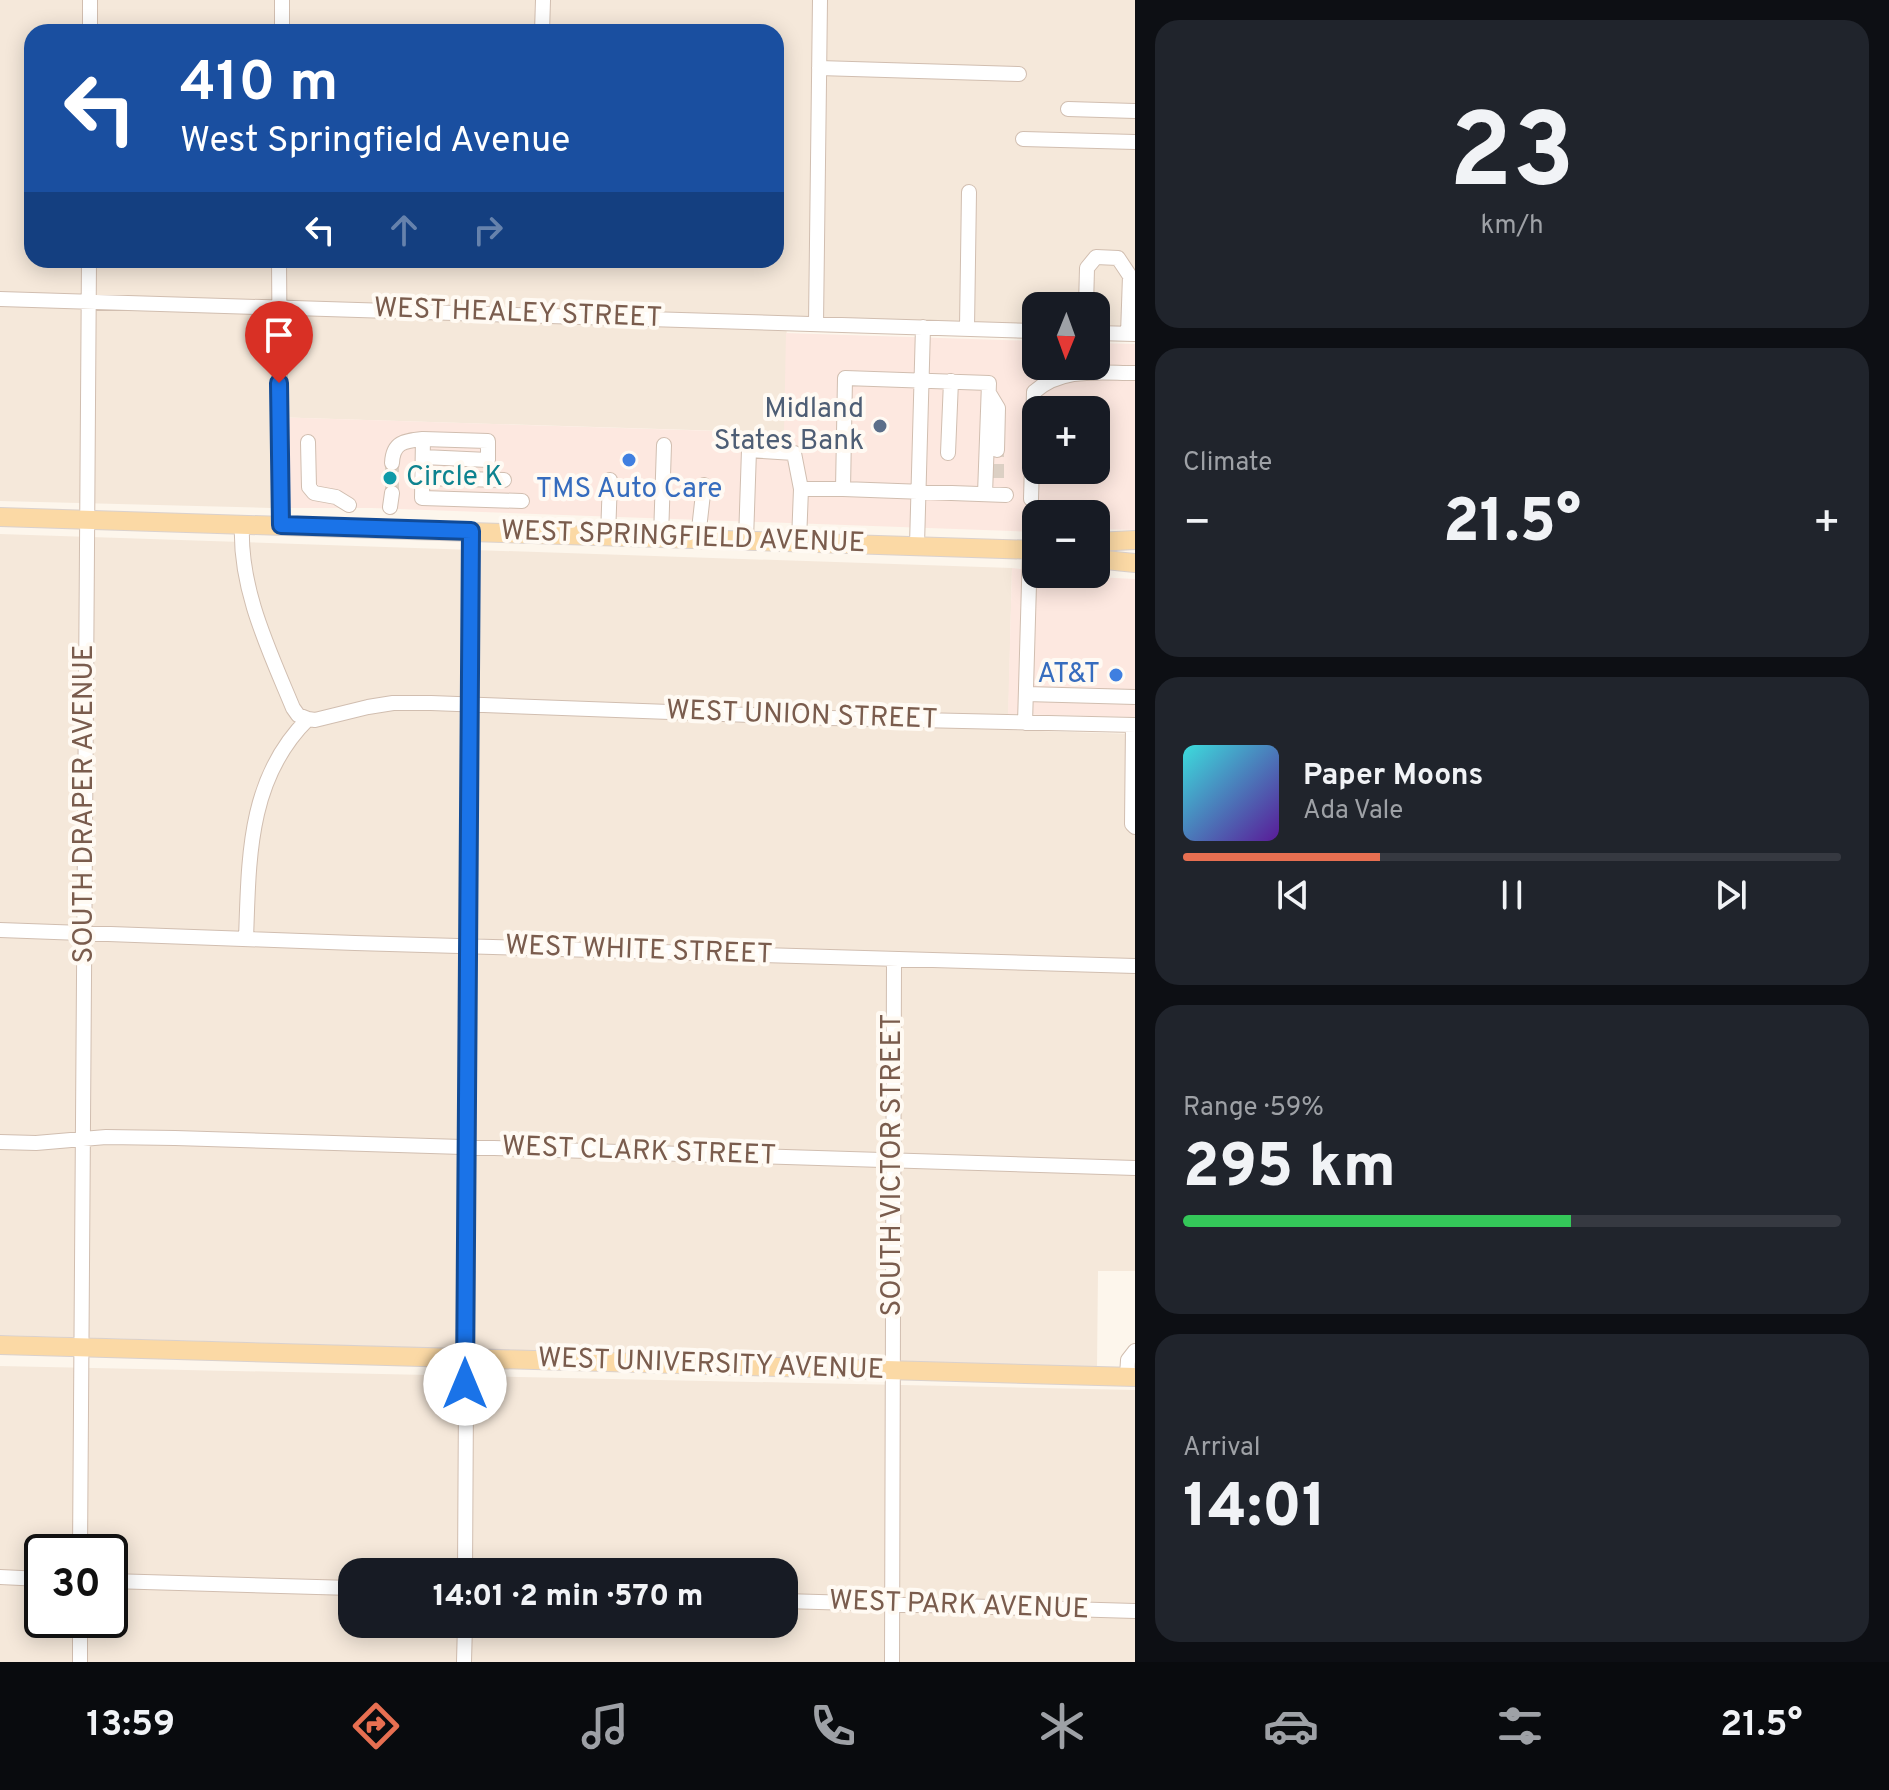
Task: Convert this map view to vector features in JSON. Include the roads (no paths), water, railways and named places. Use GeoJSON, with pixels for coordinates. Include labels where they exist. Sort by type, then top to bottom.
{"type":"FeatureCollection","features":[{"type":"Feature","properties":{"kind":"main road","name":"WEST SPRINGFIELD AVENUE"},"geometry":{"type":"LineString","coordinates":[[0,517],[1022,549]]}},
{"type":"Feature","properties":{"kind":"main road"},"geometry":{"type":"LineString","coordinates":[[1110,541],[1135,540]]}},
{"type":"Feature","properties":{"kind":"main road"},"geometry":{"type":"LineString","coordinates":[[1110,560],[1135,563]]}},
{"type":"Feature","properties":{"kind":"main road","name":"WEST UNIVERSITY AVENUE"},"geometry":{"type":"LineString","coordinates":[[0,1345],[1131,1377]]}},
{"type":"Feature","properties":{"kind":"street"},"geometry":{"type":"LineString","coordinates":[[90,0],[90,24]]}},
{"type":"Feature","properties":{"kind":"street"},"geometry":{"type":"LineString","coordinates":[[282,0],[282,24]]}},
{"type":"Feature","properties":{"kind":"street"},"geometry":{"type":"LineString","coordinates":[[542,24],[543,0]]}},
{"type":"Feature","properties":{"kind":"street"},"geometry":{"type":"LineString","coordinates":[[816,324],[820,0]]}},
{"type":"Feature","properties":{"kind":"street"},"geometry":{"type":"LineString","coordinates":[[819,68],[1019,74]]}},
{"type":"Feature","properties":{"kind":"street"},"geometry":{"type":"LineString","coordinates":[[1068,109],[1135,111]]}},
{"type":"Feature","properties":{"kind":"street"},"geometry":{"type":"LineString","coordinates":[[1023,139],[1135,142]]}},
{"type":"Feature","properties":{"kind":"street"},"geometry":{"type":"LineString","coordinates":[[967,328],[969,192]]}},
{"type":"Feature","properties":{"kind":"street"},"geometry":{"type":"LineString","coordinates":[[1086,292],[1087,268],[1096,257],[1118,258],[1130,276],[1132,334],[1110,333]]}},
{"type":"Feature","properties":{"kind":"street","name":"SOUTH DRAPER AVENUE"},"geometry":{"type":"LineString","coordinates":[[80,1534],[89,268]]}},
{"type":"Feature","properties":{"kind":"street"},"geometry":{"type":"LineString","coordinates":[[279,268],[281,525]]}},
{"type":"Feature","properties":{"kind":"street","name":"WEST HEALEY STREET"},"geometry":{"type":"LineString","coordinates":[[0,299],[1022,330]]}},
{"type":"Feature","properties":{"kind":"street"},"geometry":{"type":"LineString","coordinates":[[917,545],[923,327]]}},
{"type":"Feature","properties":{"kind":"street"},"geometry":{"type":"LineString","coordinates":[[1031,499],[1034,392],[1047,380],[1068,373],[1135,373]]}},
{"type":"Feature","properties":{"kind":"street"},"geometry":{"type":"LineString","coordinates":[[843,489],[845,378],[922,379],[989,383],[996,495]]}},
{"type":"Feature","properties":{"kind":"street"},"geometry":{"type":"LineString","coordinates":[[948,453],[951,381]]}},
{"type":"Feature","properties":{"kind":"street"},"geometry":{"type":"LineString","coordinates":[[989,393],[998,408],[997,450]]}},
{"type":"Feature","properties":{"kind":"street"},"geometry":{"type":"LineString","coordinates":[[423,439],[422,498],[522,501]]}},
{"type":"Feature","properties":{"kind":"street"},"geometry":{"type":"LineString","coordinates":[[392,463],[396,445],[404,441],[488,441],[488,460],[423,457]]}},
{"type":"Feature","properties":{"kind":"street"},"geometry":{"type":"LineString","coordinates":[[308,442],[309,487],[314,493],[336,497],[349,505]]}},
{"type":"Feature","properties":{"kind":"street"},"geometry":{"type":"LineString","coordinates":[[661,537],[664,445]]}},
{"type":"Feature","properties":{"kind":"street"},"geometry":{"type":"LineString","coordinates":[[746,540],[749,450],[794,453],[801,489],[799,541]]}},
{"type":"Feature","properties":{"kind":"street"},"geometry":{"type":"LineString","coordinates":[[422,478],[504,480]]}},
{"type":"Feature","properties":{"kind":"street"},"geometry":{"type":"LineString","coordinates":[[996,495],[997,478]]}},
{"type":"Feature","properties":{"kind":"street"},"geometry":{"type":"LineString","coordinates":[[608,536],[610,480]]}},
{"type":"Feature","properties":{"kind":"street"},"geometry":{"type":"LineString","coordinates":[[698,538],[704,485]]}},
{"type":"Feature","properties":{"kind":"street"},"geometry":{"type":"LineString","coordinates":[[801,489],[996,495]]}},
{"type":"Feature","properties":{"kind":"street"},"geometry":{"type":"LineString","coordinates":[[242,524],[243,559],[261,630],[293,708],[298,715],[308,719],[276,761],[258,806],[250,854],[246,939]]}},
{"type":"Feature","properties":{"kind":"street"},"geometry":{"type":"LineString","coordinates":[[465,1558],[471,531]]}},
{"type":"Feature","properties":{"kind":"street"},"geometry":{"type":"LineString","coordinates":[[1025,723],[1032,588]]}},
{"type":"Feature","properties":{"kind":"street"},"geometry":{"type":"LineString","coordinates":[[1026,694],[1135,697]]}},
{"type":"Feature","properties":{"kind":"street","name":"WEST UNION STREET"},"geometry":{"type":"LineString","coordinates":[[308,719],[393,703],[1134,725]]}},
{"type":"Feature","properties":{"kind":"street"},"geometry":{"type":"LineString","coordinates":[[1134,725],[1132,824],[1135,827]]}},
{"type":"Feature","properties":{"kind":"street","name":"WEST WHITE STREET"},"geometry":{"type":"LineString","coordinates":[[0,930],[1135,966]]}},
{"type":"Feature","properties":{"kind":"street","name":"SOUTH VICTOR STREET"},"geometry":{"type":"LineString","coordinates":[[892,1662],[894,959]]}},
{"type":"Feature","properties":{"kind":"street","name":"WEST CLARK STREET"},"geometry":{"type":"LineString","coordinates":[[0,1142],[106,1137],[175,1138],[1135,1168]]}},
{"type":"Feature","properties":{"kind":"street"},"geometry":{"type":"LineString","coordinates":[[1131,1377],[1128,1360],[1135,1351]]}},
{"type":"Feature","properties":{"kind":"street"},"geometry":{"type":"LineString","coordinates":[[0,1577],[24,1578]]}},
{"type":"Feature","properties":{"kind":"street"},"geometry":{"type":"LineString","coordinates":[[128,1582],[338,1588]]}},
{"type":"Feature","properties":{"kind":"street","name":"WEST PARK AVENUE"},"geometry":{"type":"LineString","coordinates":[[798,1601],[1135,1611]]}},
{"type":"Feature","properties":{"kind":"street"},"geometry":{"type":"LineString","coordinates":[[80,1638],[80,1662]]}},
{"type":"Feature","properties":{"kind":"street"},"geometry":{"type":"LineString","coordinates":[[464,1662],[465,1638]]}},
{"type":"Feature","properties":{"kind":"tunnel"},"geometry":{"type":"LineString","coordinates":[[997,450],[997,478]]}},
{"type":"Feature","properties":{"kind":"tunnel"},"geometry":{"type":"LineString","coordinates":[[392,463],[392,493]]}},
{"type":"Feature","properties":{"kind":"place","name":"Midland States Bank"},"geometry":{"type":"Point","coordinates":[880,426]}},
{"type":"Feature","properties":{"kind":"place","name":"TMS Auto Care"},"geometry":{"type":"Point","coordinates":[629,460]}},
{"type":"Feature","properties":{"kind":"place","name":"Circle K"},"geometry":{"type":"Point","coordinates":[390,478]}},
{"type":"Feature","properties":{"kind":"place","name":"AT&T"},"geometry":{"type":"Point","coordinates":[1116,675]}}]}
